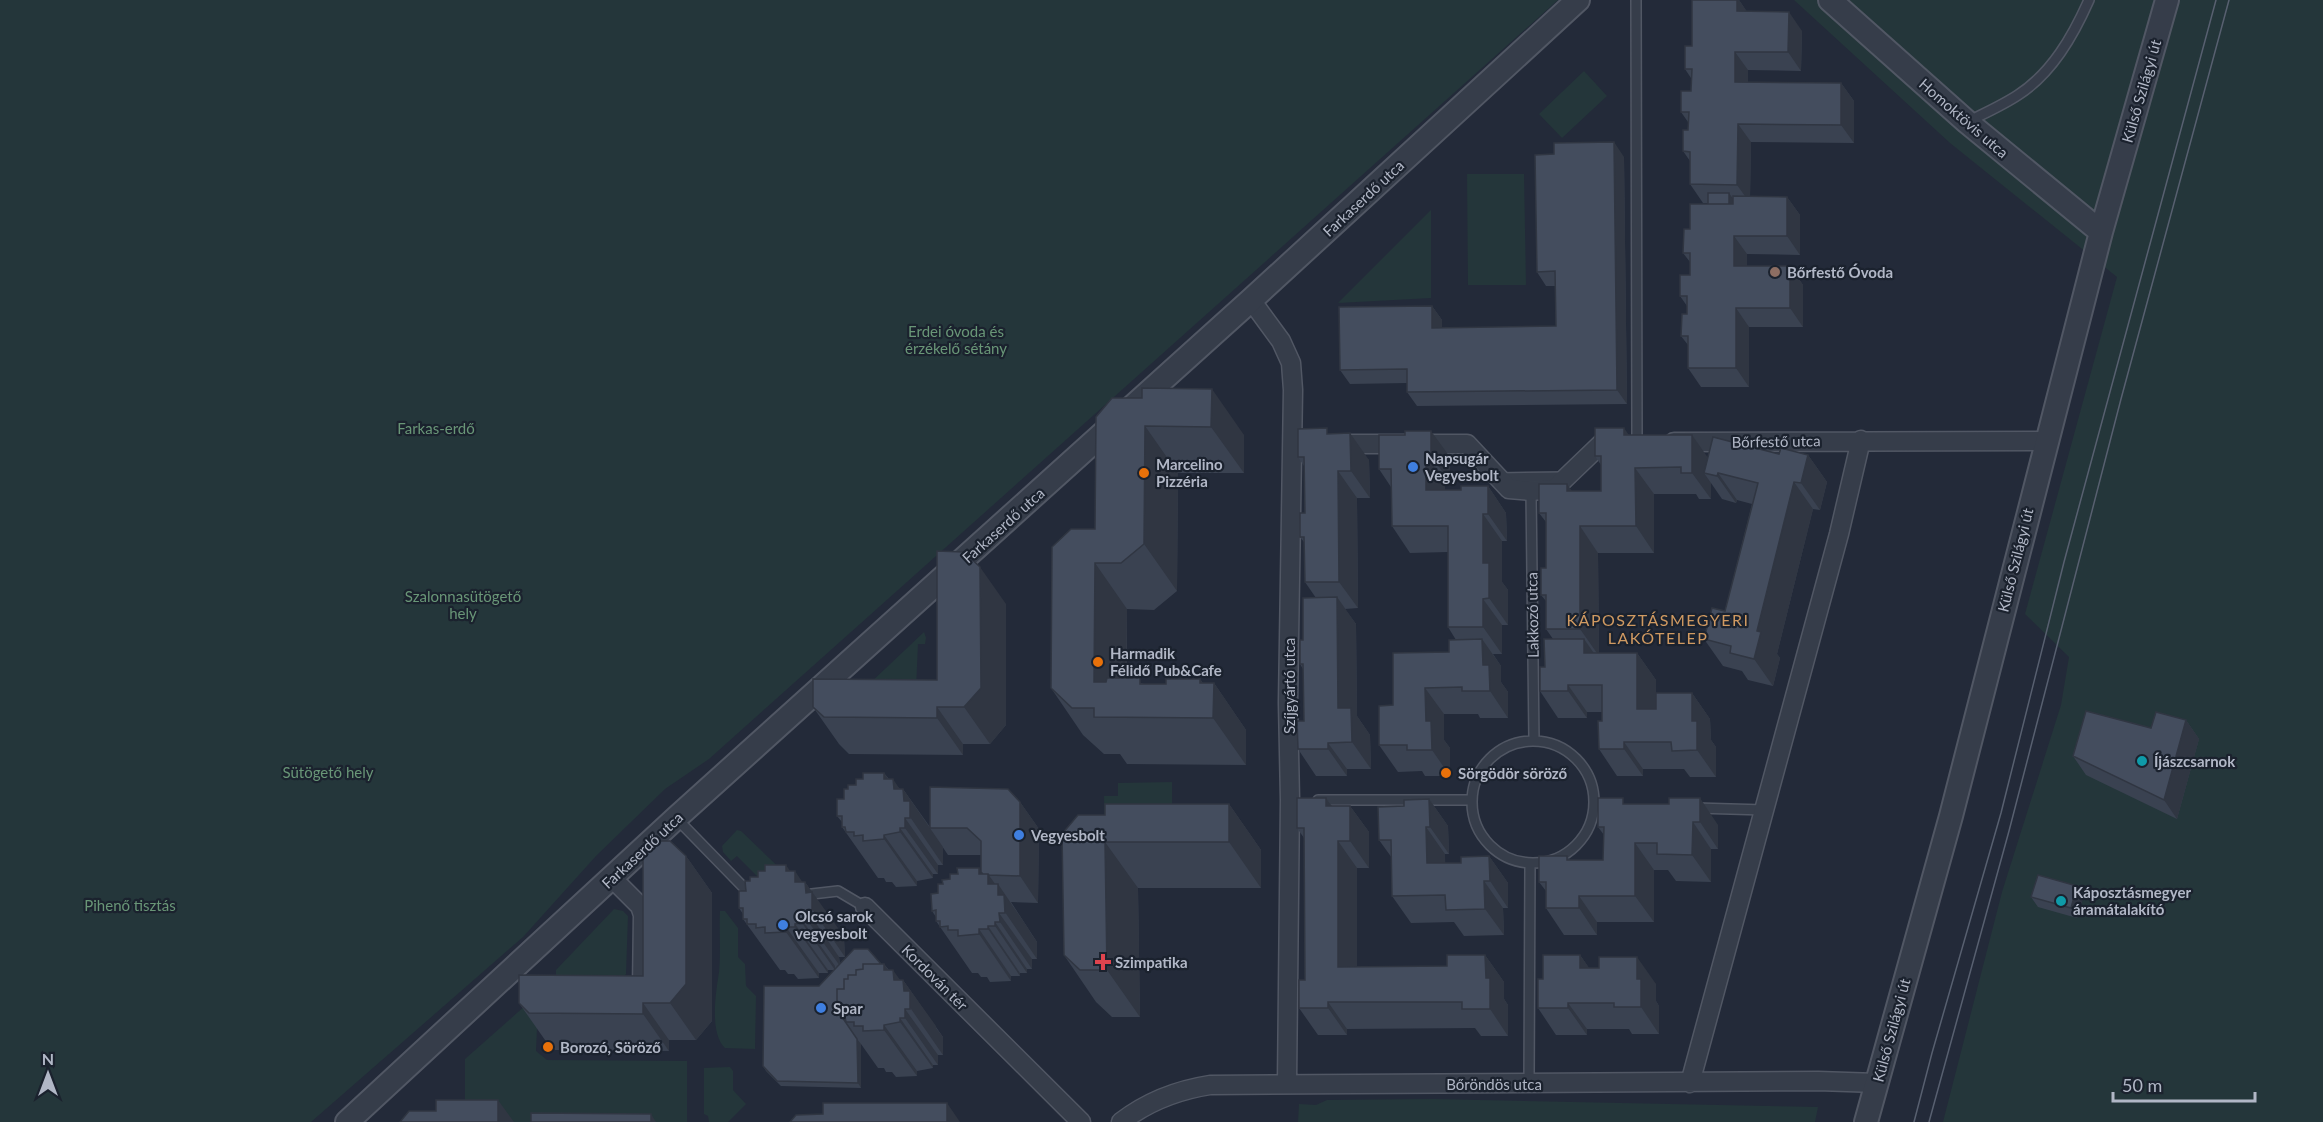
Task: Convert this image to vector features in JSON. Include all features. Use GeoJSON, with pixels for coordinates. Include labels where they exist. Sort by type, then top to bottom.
{"type":"FeatureCollection","features":[{"type":"Feature","properties":{"kind":"street","name":"Farkaserdő utca"},"geometry":{"type":"LineString","coordinates":[[347,1122],[515,980],[611,877],[1251,300],[1578,0]]}},
{"type":"Feature","properties":{"kind":"street","name":"Homoktövis utca"},"geometry":{"type":"LineString","coordinates":[[1830,0],[1967,122],[2101,232]]}},
{"type":"Feature","properties":{"kind":"street","name":"Külső Szilágyi út"},"geometry":{"type":"LineString","coordinates":[[1866,1122],[1951,816],[2101,232],[2167,0]]}},
{"type":"Feature","properties":{"kind":"street","name":"Szíjgyártó utca"},"geometry":{"type":"LineString","coordinates":[[1251,300],[1281,341],[1291,363],[1293,390],[1288,703],[1296,801],[1287,1083]]}},
{"type":"Feature","properties":{"kind":"street","name":"Bőrfestő utca"},"geometry":{"type":"LineString","coordinates":[[1293,443],[1467,444],[1509,489],[1531,491],[1554,489],[1602,443],[1861,440],[2046,441]]}},
{"type":"Feature","properties":{"kind":"street"},"geometry":{"type":"LineString","coordinates":[[1690,1083],[1839,534],[1861,440]]}},
{"type":"Feature","properties":{"kind":"street"},"geometry":{"type":"LineString","coordinates":[[611,877],[640,906],[643,915],[642,988],[635,997],[613,996]]}},
{"type":"Feature","properties":{"kind":"street","name":"Kordován tér"},"geometry":{"type":"LineString","coordinates":[[866,908],[1081,1122]]}},
{"type":"Feature","properties":{"kind":"street","name":"Bőröndös utca"},"geometry":{"type":"LineString","coordinates":[[1121,1122],[1136,1110],[1185,1089],[1210,1085],[1818,1081],[1876,1083]]}},
{"type":"Feature","properties":{"kind":"lane"},"geometry":{"type":"LineString","coordinates":[[1636,0],[1637,442]]}},
{"type":"Feature","properties":{"kind":"lane"},"geometry":{"type":"LineString","coordinates":[[1967,122],[2020,94],[2042,76],[2062,51],[2080,22],[2089,0]]}},
{"type":"Feature","properties":{"kind":"lane"},"geometry":{"type":"LineString","coordinates":[[1498,478],[1566,477]]}},
{"type":"Feature","properties":{"kind":"lane","name":"Lakkozó utca"},"geometry":{"type":"LineString","coordinates":[[1531,491],[1534,740]]}},
{"type":"Feature","properties":{"kind":"lane"},"geometry":{"type":"LineString","coordinates":[[1534,740],[1551,743],[1568,751],[1580,761],[1588,773],[1594,790],[1595,805],[1591,823],[1575,846],[1563,856],[1546,862],[1530,863],[1513,860],[1486,842],[1478,828],[1472,801],[1474,785],[1480,770],[1489,758],[1516,742],[1534,740]]}},
{"type":"Feature","properties":{"kind":"lane"},"geometry":{"type":"LineString","coordinates":[[1313,801],[1472,801]]}},
{"type":"Feature","properties":{"kind":"lane"},"geometry":{"type":"LineString","coordinates":[[1595,805],[1606,805]]}},
{"type":"Feature","properties":{"kind":"lane"},"geometry":{"type":"LineString","coordinates":[[1686,807],[1765,810]]}},
{"type":"Feature","properties":{"kind":"lane"},"geometry":{"type":"LineString","coordinates":[[676,818],[760,903]]}},
{"type":"Feature","properties":{"kind":"lane"},"geometry":{"type":"LineString","coordinates":[[1529,1083],[1530,863]]}},
{"type":"Feature","properties":{"kind":"lane","name":"Kordován tér"},"geometry":{"type":"LineString","coordinates":[[796,896],[838,891],[866,908]]}},
{"type":"Feature","properties":{"kind":"green space","name":"Farkas-erdő"},"geometry":{"type":"Polygon","coordinates":[[[0,0],[1558,0],[709,759],[665,789],[596,856],[523,937],[311,1122],[0,1122],[0,0]]]}},
{"type":"Feature","properties":{"kind":"green space"},"geometry":{"type":"Polygon","coordinates":[[[1794,0],[2323,0],[2323,1122],[1943,1122],[2002,892],[2061,705],[2069,657],[2025,614],[2117,277],[1950,143],[1794,0]]]}},
{"type":"Feature","properties":{"kind":"green space"},"geometry":{"type":"Polygon","coordinates":[[[1584,71],[1607,96],[1562,138],[1539,114],[1584,71]]]}},
{"type":"Feature","properties":{"kind":"green space"},"geometry":{"type":"Polygon","coordinates":[[[1467,174],[1524,174],[1526,285],[1468,285],[1467,174]]]}},
{"type":"Feature","properties":{"kind":"green space"},"geometry":{"type":"Polygon","coordinates":[[[1431,210],[1431,298],[1338,303],[1431,210]]]}},
{"type":"Feature","properties":{"kind":"green space"},"geometry":{"type":"Polygon","coordinates":[[[924,632],[925,644],[918,644],[916,689],[867,686],[924,632]]]}},
{"type":"Feature","properties":{"kind":"green space"},"geometry":{"type":"Polygon","coordinates":[[[1172,782],[1172,836],[1105,837],[1104,796],[1118,796],[1118,783],[1172,782]]]}},
{"type":"Feature","properties":{"kind":"green space"},"geometry":{"type":"Polygon","coordinates":[[[737,830],[741,831],[793,881],[778,897],[737,856],[731,861],[723,852],[722,846],[737,830]]]}},
{"type":"Feature","properties":{"kind":"green space"},"geometry":{"type":"Polygon","coordinates":[[[614,909],[623,911],[628,916],[626,974],[621,980],[556,977],[556,970],[614,909]]]}},
{"type":"Feature","properties":{"kind":"green space"},"geometry":{"type":"Polygon","coordinates":[[[720,911],[725,911],[738,928],[738,957],[745,964],[746,986],[756,996],[755,1049],[725,1048],[717,1033],[715,1001],[720,964],[720,911]]]}},
{"type":"Feature","properties":{"kind":"green space"},"geometry":{"type":"Polygon","coordinates":[[[526,1005],[538,1006],[536,1051],[547,1060],[687,1061],[687,1122],[465,1122],[465,1059],[526,1005]]]}},
{"type":"Feature","properties":{"kind":"green space"},"geometry":{"type":"Polygon","coordinates":[[[730,1067],[733,1071],[733,1090],[746,1104],[728,1122],[709,1122],[708,1116],[704,1114],[704,1068],[730,1067]]]}},
{"type":"Feature","properties":{"kind":"green space"},"geometry":{"type":"Polygon","coordinates":[[[1433,1099],[1818,1107],[1815,1122],[1298,1122],[1299,1104],[1316,1105],[1327,1100],[1433,1099]]]}},
{"type":"Feature","properties":{"kind":"building"},"geometry":{"type":"Polygon","coordinates":[[[1692,0],[1737,0],[1737,11],[1789,12],[1788,52],[1735,52],[1735,82],[1841,83],[1841,125],[1738,124],[1737,185],[1690,184],[1690,152],[1683,151],[1683,130],[1688,130],[1689,112],[1681,112],[1681,91],[1691,91],[1692,69],[1685,69],[1685,46],[1692,46],[1692,0]]]}},
{"type":"Feature","properties":{"kind":"building"},"geometry":{"type":"Polygon","coordinates":[[[1614,142],[1617,390],[1407,392],[1407,369],[1340,370],[1339,307],[1432,306],[1432,328],[1556,326],[1555,271],[1537,272],[1535,155],[1554,154],[1554,143],[1614,142]]]}},
{"type":"Feature","properties":{"kind":"building"},"geometry":{"type":"Polygon","coordinates":[[[1708,193],[1729,193],[1729,204],[1708,204],[1708,193]]]}},
{"type":"Feature","properties":{"kind":"building"},"geometry":{"type":"Polygon","coordinates":[[[1733,196],[1787,197],[1787,236],[1734,236],[1734,266],[1790,266],[1790,308],[1736,308],[1736,368],[1688,368],[1688,336],[1681,336],[1682,314],[1687,314],[1687,296],[1680,296],[1680,275],[1690,275],[1690,253],[1683,253],[1684,229],[1690,229],[1690,204],[1733,204],[1733,196]]]}},
{"type":"Feature","properties":{"kind":"building"},"geometry":{"type":"Polygon","coordinates":[[[1142,388],[1212,389],[1211,427],[1145,426],[1144,544],[1121,563],[1095,563],[1094,682],[1106,682],[1107,678],[1140,678],[1140,684],[1166,684],[1166,679],[1200,679],[1200,683],[1214,683],[1213,718],[1094,717],[1094,708],[1072,708],[1051,688],[1052,547],[1071,529],[1095,529],[1096,417],[1112,398],[1142,398],[1142,388]]]}},
{"type":"Feature","properties":{"kind":"building"},"geometry":{"type":"Polygon","coordinates":[[[1327,428],[1327,434],[1350,433],[1351,471],[1338,471],[1339,582],[1305,582],[1304,537],[1300,537],[1300,513],[1305,513],[1304,457],[1298,457],[1298,429],[1327,428]]]}},
{"type":"Feature","properties":{"kind":"building"},"geometry":{"type":"Polygon","coordinates":[[[1595,428],[1624,428],[1624,435],[1692,435],[1692,473],[1681,473],[1681,467],[1635,468],[1636,526],[1580,526],[1580,629],[1546,629],[1546,595],[1541,595],[1541,568],[1546,568],[1546,513],[1539,513],[1539,484],[1567,484],[1567,491],[1601,491],[1601,456],[1595,456],[1595,428]]]}},
{"type":"Feature","properties":{"kind":"building"},"geometry":{"type":"Polygon","coordinates":[[[1405,431],[1431,431],[1431,456],[1426,456],[1426,490],[1461,490],[1461,486],[1488,486],[1488,514],[1483,514],[1483,563],[1489,563],[1489,598],[1483,599],[1483,627],[1448,627],[1448,526],[1392,526],[1391,469],[1379,469],[1379,435],[1405,435],[1405,431]]]}},
{"type":"Feature","properties":{"kind":"building"},"geometry":{"type":"Polygon","coordinates":[[[1713,437],[1779,454],[1781,448],[1808,455],[1801,483],[1794,482],[1757,631],[1761,632],[1754,659],[1730,653],[1731,646],[1704,639],[1712,608],[1725,611],[1758,483],[1718,473],[1717,476],[1704,473],[1713,437]]]}},
{"type":"Feature","properties":{"kind":"building"},"geometry":{"type":"Polygon","coordinates":[[[937,551],[964,552],[980,567],[981,688],[964,707],[937,707],[937,718],[824,717],[813,707],[813,679],[937,680],[937,551]]]}},
{"type":"Feature","properties":{"kind":"building"},"geometry":{"type":"Polygon","coordinates":[[[1337,597],[1338,708],[1351,708],[1352,742],[1328,743],[1328,749],[1298,749],[1297,721],[1304,721],[1303,664],[1300,664],[1300,640],[1303,640],[1303,598],[1337,597]]]}},
{"type":"Feature","properties":{"kind":"building"},"geometry":{"type":"Polygon","coordinates":[[[1482,639],[1483,665],[1489,665],[1490,691],[1462,691],[1462,687],[1425,688],[1426,721],[1431,721],[1432,750],[1407,750],[1407,745],[1379,745],[1379,706],[1393,705],[1393,653],[1449,652],[1449,640],[1482,639]]]}},
{"type":"Feature","properties":{"kind":"building"},"geometry":{"type":"Polygon","coordinates":[[[1544,639],[1584,639],[1584,653],[1637,653],[1637,709],[1656,709],[1656,693],[1692,693],[1692,721],[1697,721],[1697,750],[1672,751],[1671,742],[1624,742],[1624,749],[1599,749],[1598,721],[1602,721],[1602,685],[1568,685],[1568,691],[1540,691],[1540,667],[1545,667],[1544,639]]]}},
{"type":"Feature","properties":{"kind":"building","name":"Íjászcsarnok"},"geometry":{"type":"Polygon","coordinates":[[[2086,711],[2151,728],[2156,712],[2186,720],[2164,800],[2073,756],[2086,711]]]}},
{"type":"Feature","properties":{"kind":"building"},"geometry":{"type":"Polygon","coordinates":[[[863,773],[884,773],[884,779],[893,779],[894,789],[903,789],[904,801],[910,801],[910,818],[905,818],[905,828],[900,828],[900,832],[884,835],[884,839],[863,841],[863,835],[854,836],[854,832],[846,832],[845,827],[842,827],[842,816],[837,816],[837,799],[844,799],[844,789],[848,789],[848,785],[856,785],[856,779],[863,779],[863,773]]]}},
{"type":"Feature","properties":{"kind":"building"},"geometry":{"type":"Polygon","coordinates":[[[930,787],[1008,789],[1020,802],[1020,876],[983,874],[981,872],[981,841],[967,828],[930,828],[930,787]]]}},
{"type":"Feature","properties":{"kind":"building"},"geometry":{"type":"Polygon","coordinates":[[[1297,798],[1326,798],[1326,806],[1350,806],[1350,841],[1338,841],[1338,967],[1447,966],[1447,955],[1485,955],[1486,978],[1490,978],[1490,1009],[1462,1009],[1462,1002],[1328,1002],[1328,1008],[1299,1008],[1299,980],[1305,980],[1304,828],[1297,828],[1297,798]]]}},
{"type":"Feature","properties":{"kind":"building"},"geometry":{"type":"Polygon","coordinates":[[[1598,798],[1623,798],[1623,804],[1669,804],[1669,798],[1700,798],[1700,822],[1693,822],[1692,855],[1657,854],[1657,843],[1635,843],[1635,896],[1579,896],[1579,908],[1546,908],[1546,882],[1539,882],[1539,856],[1567,856],[1567,860],[1603,860],[1604,827],[1598,827],[1598,798]]]}},
{"type":"Feature","properties":{"kind":"building"},"geometry":{"type":"Polygon","coordinates":[[[1429,799],[1430,827],[1426,827],[1427,863],[1461,863],[1461,857],[1489,856],[1490,881],[1484,881],[1485,909],[1446,910],[1445,895],[1392,896],[1391,840],[1379,840],[1378,807],[1404,806],[1404,800],[1429,799]]]}},
{"type":"Feature","properties":{"kind":"building"},"geometry":{"type":"Polygon","coordinates":[[[1105,804],[1229,804],[1229,842],[1105,842],[1107,970],[1080,970],[1064,955],[1062,834],[1078,815],[1105,815],[1105,804]]]}},
{"type":"Feature","properties":{"kind":"building"},"geometry":{"type":"Polygon","coordinates":[[[643,841],[670,841],[686,856],[686,984],[670,1003],[643,1003],[643,1014],[529,1013],[519,1003],[519,975],[643,976],[643,841]]]}},
{"type":"Feature","properties":{"kind":"building"},"geometry":{"type":"Polygon","coordinates":[[[765,865],[786,865],[786,871],[795,871],[795,882],[805,882],[806,893],[812,892],[812,910],[807,910],[807,920],[795,924],[795,927],[786,927],[786,932],[765,933],[765,927],[756,928],[756,924],[747,924],[747,919],[743,919],[743,908],[739,908],[739,891],[746,891],[745,881],[750,881],[750,877],[758,877],[758,871],[765,871],[765,865]]]}},
{"type":"Feature","properties":{"kind":"building"},"geometry":{"type":"Polygon","coordinates":[[[957,868],[979,868],[979,874],[988,874],[988,884],[998,884],[998,895],[1004,895],[1005,913],[999,913],[1000,922],[995,922],[995,926],[988,926],[988,929],[979,929],[979,934],[958,936],[958,930],[948,930],[948,926],[940,927],[940,921],[936,921],[936,910],[932,911],[931,894],[938,893],[938,884],[943,884],[942,880],[950,879],[950,874],[958,874],[957,868]]]}},
{"type":"Feature","properties":{"kind":"building"},"geometry":{"type":"Polygon","coordinates":[[[2038,875],[2077,886],[2071,908],[2031,897],[2038,875]]]}},
{"type":"Feature","properties":{"kind":"building","name":"Spar"},"geometry":{"type":"Polygon","coordinates":[[[854,949],[868,949],[881,964],[863,964],[863,969],[856,970],[856,975],[848,975],[848,979],[844,979],[844,989],[837,989],[837,1006],[857,1039],[858,1083],[777,1081],[763,1066],[764,986],[819,986],[854,949]]]}},
{"type":"Feature","properties":{"kind":"building"},"geometry":{"type":"Polygon","coordinates":[[[1543,955],[1580,955],[1580,968],[1599,968],[1599,957],[1637,957],[1637,979],[1641,979],[1641,1007],[1614,1007],[1614,1003],[1568,1003],[1568,1008],[1538,1008],[1538,979],[1543,979],[1543,955]]]}},
{"type":"Feature","properties":{"kind":"building"},"geometry":{"type":"Polygon","coordinates":[[[863,964],[884,964],[884,970],[893,970],[894,980],[903,980],[904,991],[910,991],[910,1009],[905,1009],[905,1018],[900,1018],[900,1022],[884,1025],[884,1030],[863,1031],[863,1026],[854,1026],[854,1022],[846,1022],[845,1017],[842,1017],[842,1006],[837,1006],[837,989],[844,989],[844,979],[848,979],[848,975],[856,975],[856,970],[863,969],[863,964]]]}},
{"type":"Feature","properties":{"kind":"building"},"geometry":{"type":"Polygon","coordinates":[[[436,1100],[498,1100],[498,1122],[400,1122],[409,1111],[436,1111],[436,1100]]]}},
{"type":"Feature","properties":{"kind":"building"},"geometry":{"type":"Polygon","coordinates":[[[823,1103],[947,1103],[947,1122],[790,1122],[796,1115],[823,1114],[823,1103]]]}},
{"type":"Feature","properties":{"kind":"building"},"geometry":{"type":"Polygon","coordinates":[[[531,1113],[651,1114],[651,1122],[531,1122],[531,1113]]]}},
{"type":"Feature","properties":{"kind":"tram line"},"geometry":{"type":"LineString","coordinates":[[1914,1122],[2001,813],[2064,562],[2216,0]]}},
{"type":"Feature","properties":{"kind":"tram line"},"geometry":{"type":"LineString","coordinates":[[1929,1122],[2009,831],[2121,399],[2229,0]]}},
{"type":"Feature","properties":{"kind":"place","name":"Bőrfestő Óvoda"},"geometry":{"type":"Point","coordinates":[1775,272]}},
{"type":"Feature","properties":{"kind":"place","name":"Napsugár Vegyesbolt"},"geometry":{"type":"Point","coordinates":[1413,467]}},
{"type":"Feature","properties":{"kind":"place","name":"Marcelino Pizzéria"},"geometry":{"type":"Point","coordinates":[1144,473]}},
{"type":"Feature","properties":{"kind":"place","name":"Harmadik Félidő Pub&Cafe"},"geometry":{"type":"Point","coordinates":[1098,662]}},
{"type":"Feature","properties":{"kind":"place","name":"Íjászcsarnok"},"geometry":{"type":"Point","coordinates":[2142,761]}},
{"type":"Feature","properties":{"kind":"place","name":"Sörgödör söröző"},"geometry":{"type":"Point","coordinates":[1446,773]}},
{"type":"Feature","properties":{"kind":"place","name":"Vegyesbolt"},"geometry":{"type":"Point","coordinates":[1019,835]}},
{"type":"Feature","properties":{"kind":"place","name":"Káposztásmegyer áramátalakító"},"geometry":{"type":"Point","coordinates":[2061,901]}},
{"type":"Feature","properties":{"kind":"place","name":"Olcsó sarok vegyesbolt"},"geometry":{"type":"Point","coordinates":[783,925]}},
{"type":"Feature","properties":{"kind":"place","name":"Szimpatika"},"geometry":{"type":"Point","coordinates":[1103,962]}},
{"type":"Feature","properties":{"kind":"place","name":"Spar"},"geometry":{"type":"Point","coordinates":[821,1008]}},
{"type":"Feature","properties":{"kind":"place","name":"Borozó, Söröző"},"geometry":{"type":"Point","coordinates":[548,1047]}},
{"type":"Feature","properties":{"kind":"district","name":"KÁPOSZTÁSMEGYERI LAKÓTELEP"},"geometry":{"type":"Point","coordinates":[1658,628]}},
{"type":"Feature","properties":{"kind":"park label","name":"Erdei óvoda és érzékelő sétány"},"geometry":{"type":"Point","coordinates":[956,340]}},
{"type":"Feature","properties":{"kind":"park label","name":"Szalonnasütögető hely"},"geometry":{"type":"Point","coordinates":[463,604]}},
{"type":"Feature","properties":{"kind":"park label","name":"Sütögető hely"},"geometry":{"type":"Point","coordinates":[328,772]}},
{"type":"Feature","properties":{"kind":"park label","name":"Pihenő tisztás"},"geometry":{"type":"Point","coordinates":[130,905]}}]}
